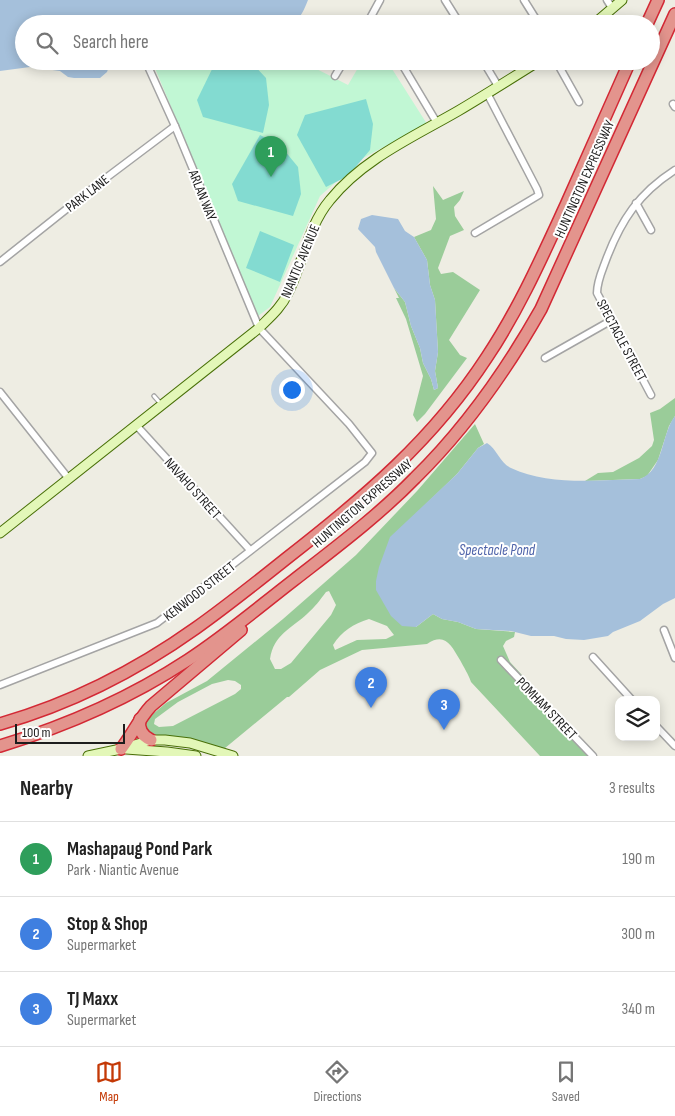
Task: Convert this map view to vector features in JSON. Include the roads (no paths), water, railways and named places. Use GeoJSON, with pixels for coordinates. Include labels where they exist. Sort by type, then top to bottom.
{"type":"FeatureCollection","features":[{"type":"Feature","properties":{"kind":"highway"},"geometry":{"type":"LineString","coordinates":[[651,15],[658,0]]}},
{"type":"Feature","properties":{"kind":"highway","name":"HUNTINGTON EXPRESSWAY"},"geometry":{"type":"LineString","coordinates":[[660,47],[675,14]]}},
{"type":"Feature","properties":{"kind":"highway","name":"HUNTINGTON EXPRESSWAY"},"geometry":{"type":"LineString","coordinates":[[0,724],[32,714],[88,690],[128,671],[174,644],[217,613],[342,515],[383,480],[420,443],[471,381],[513,315],[537,267],[626,70]]}},
{"type":"Feature","properties":{"kind":"highway","name":"HUNTINGTON EXPRESSWAY"},"geometry":{"type":"LineString","coordinates":[[0,746],[73,720],[145,685],[210,644],[302,574],[375,515],[415,479],[462,427],[500,377],[528,332],[553,284],[650,70]]}},
{"type":"Feature","properties":{"kind":"highway"},"geometry":{"type":"LineString","coordinates":[[121,749],[128,741],[140,719],[156,701],[255,619],[302,574]]}},
{"type":"Feature","properties":{"kind":"highway"},"geometry":{"type":"LineString","coordinates":[[140,719],[139,726],[142,733],[151,740]]}},
{"type":"Feature","properties":{"kind":"street"},"geometry":{"type":"LineString","coordinates":[[372,15],[380,0]]}},
{"type":"Feature","properties":{"kind":"street"},"geometry":{"type":"LineString","coordinates":[[445,0],[454,15]]}},
{"type":"Feature","properties":{"kind":"street"},"geometry":{"type":"LineString","coordinates":[[524,0],[533,15]]}},
{"type":"Feature","properties":{"kind":"street"},"geometry":{"type":"LineString","coordinates":[[601,15],[610,4],[622,0]]}},
{"type":"Feature","properties":{"kind":"street","name":"ARLAN WAY"},"geometry":{"type":"LineString","coordinates":[[150,70],[175,126],[259,328]]}},
{"type":"Feature","properties":{"kind":"street"},"geometry":{"type":"LineString","coordinates":[[335,76],[339,70]]}},
{"type":"Feature","properties":{"kind":"street"},"geometry":{"type":"LineString","coordinates":[[405,70],[437,123]]}},
{"type":"Feature","properties":{"kind":"street"},"geometry":{"type":"LineString","coordinates":[[488,70],[498,86]]}},
{"type":"Feature","properties":{"kind":"street","name":"NIANTIC AVENUE"},"geometry":{"type":"LineString","coordinates":[[0,533],[259,328],[279,309],[288,293],[317,220],[329,201],[347,181],[376,158],[524,70]]}},
{"type":"Feature","properties":{"kind":"street"},"geometry":{"type":"LineString","coordinates":[[561,70],[579,102]]}},
{"type":"Feature","properties":{"kind":"street"},"geometry":{"type":"LineString","coordinates":[[475,233],[539,195],[487,93]]}},
{"type":"Feature","properties":{"kind":"street","name":"PARK LANE"},"geometry":{"type":"LineString","coordinates":[[0,262],[99,183],[175,126]]}},
{"type":"Feature","properties":{"kind":"street","name":"SPECTACLE STREET"},"geometry":{"type":"LineString","coordinates":[[651,395],[598,293],[598,282],[607,256],[628,212],[648,191],[675,170]]}},
{"type":"Feature","properties":{"kind":"street"},"geometry":{"type":"LineString","coordinates":[[636,203],[651,230]]}},
{"type":"Feature","properties":{"kind":"street"},"geometry":{"type":"LineString","coordinates":[[545,358],[612,320]]}},
{"type":"Feature","properties":{"kind":"street","name":"KENWOOD STREET"},"geometry":{"type":"LineString","coordinates":[[0,685],[157,623],[365,462],[372,453],[350,424],[259,328]]}},
{"type":"Feature","properties":{"kind":"street"},"geometry":{"type":"LineString","coordinates":[[0,392],[69,479]]}},
{"type":"Feature","properties":{"kind":"street","name":"NAVAHO STREET"},"geometry":{"type":"LineString","coordinates":[[136,425],[250,550]]}},
{"type":"Feature","properties":{"kind":"street"},"geometry":{"type":"LineString","coordinates":[[664,630],[675,658]]}},
{"type":"Feature","properties":{"kind":"street"},"geometry":{"type":"LineString","coordinates":[[592,657],[628,696]]}},
{"type":"Feature","properties":{"kind":"street","name":"POMHAM STREET"},"geometry":{"type":"LineString","coordinates":[[501,660],[593,756]]}},
{"type":"Feature","properties":{"kind":"street"},"geometry":{"type":"LineString","coordinates":[[660,730],[675,746]]}},
{"type":"Feature","properties":{"kind":"street"},"geometry":{"type":"LineString","coordinates":[[88,756],[151,740],[190,743],[233,756]]}},
{"type":"Feature","properties":{"kind":"street"},"geometry":{"type":"LineString","coordinates":[[121,749],[196,756]]}},
{"type":"Feature","properties":{"kind":"lane"},"geometry":{"type":"LineString","coordinates":[[154,396],[162,405]]}},
{"type":"Feature","properties":{"kind":"water"},"geometry":{"type":"Polygon","coordinates":[[[0,0],[308,0],[301,15],[15,15],[15,69],[0,71],[0,0]]]}},
{"type":"Feature","properties":{"kind":"water"},"geometry":{"type":"Polygon","coordinates":[[[52,70],[108,70],[100,78],[68,77],[60,71],[52,70]]]}},
{"type":"Feature","properties":{"kind":"water"},"geometry":{"type":"Polygon","coordinates":[[[372,215],[398,219],[405,231],[414,237],[427,260],[430,285],[435,300],[438,352],[435,371],[438,388],[434,390],[423,363],[405,302],[394,288],[375,247],[358,229],[361,219],[372,215]]]}},
{"type":"Feature","properties":{"kind":"water","name":"Spectacle Pond"},"geometry":{"type":"Polygon","coordinates":[[[675,416],[675,598],[663,604],[640,621],[608,636],[584,640],[554,636],[531,636],[511,631],[476,629],[458,622],[442,619],[433,614],[416,627],[402,626],[391,616],[376,590],[379,567],[390,537],[457,474],[478,448],[487,443],[507,466],[525,474],[574,481],[640,479],[654,468],[670,424],[675,416]]]}},
{"type":"Feature","properties":{"kind":"place","name":"Mashapaug Pond Park"},"geometry":{"type":"Point","coordinates":[271,177]}},
{"type":"Feature","properties":{"kind":"place","name":"Stop & Shop"},"geometry":{"type":"Point","coordinates":[371,708]}},
{"type":"Feature","properties":{"kind":"place","name":"TJ Maxx"},"geometry":{"type":"Point","coordinates":[444,730]}}]}
